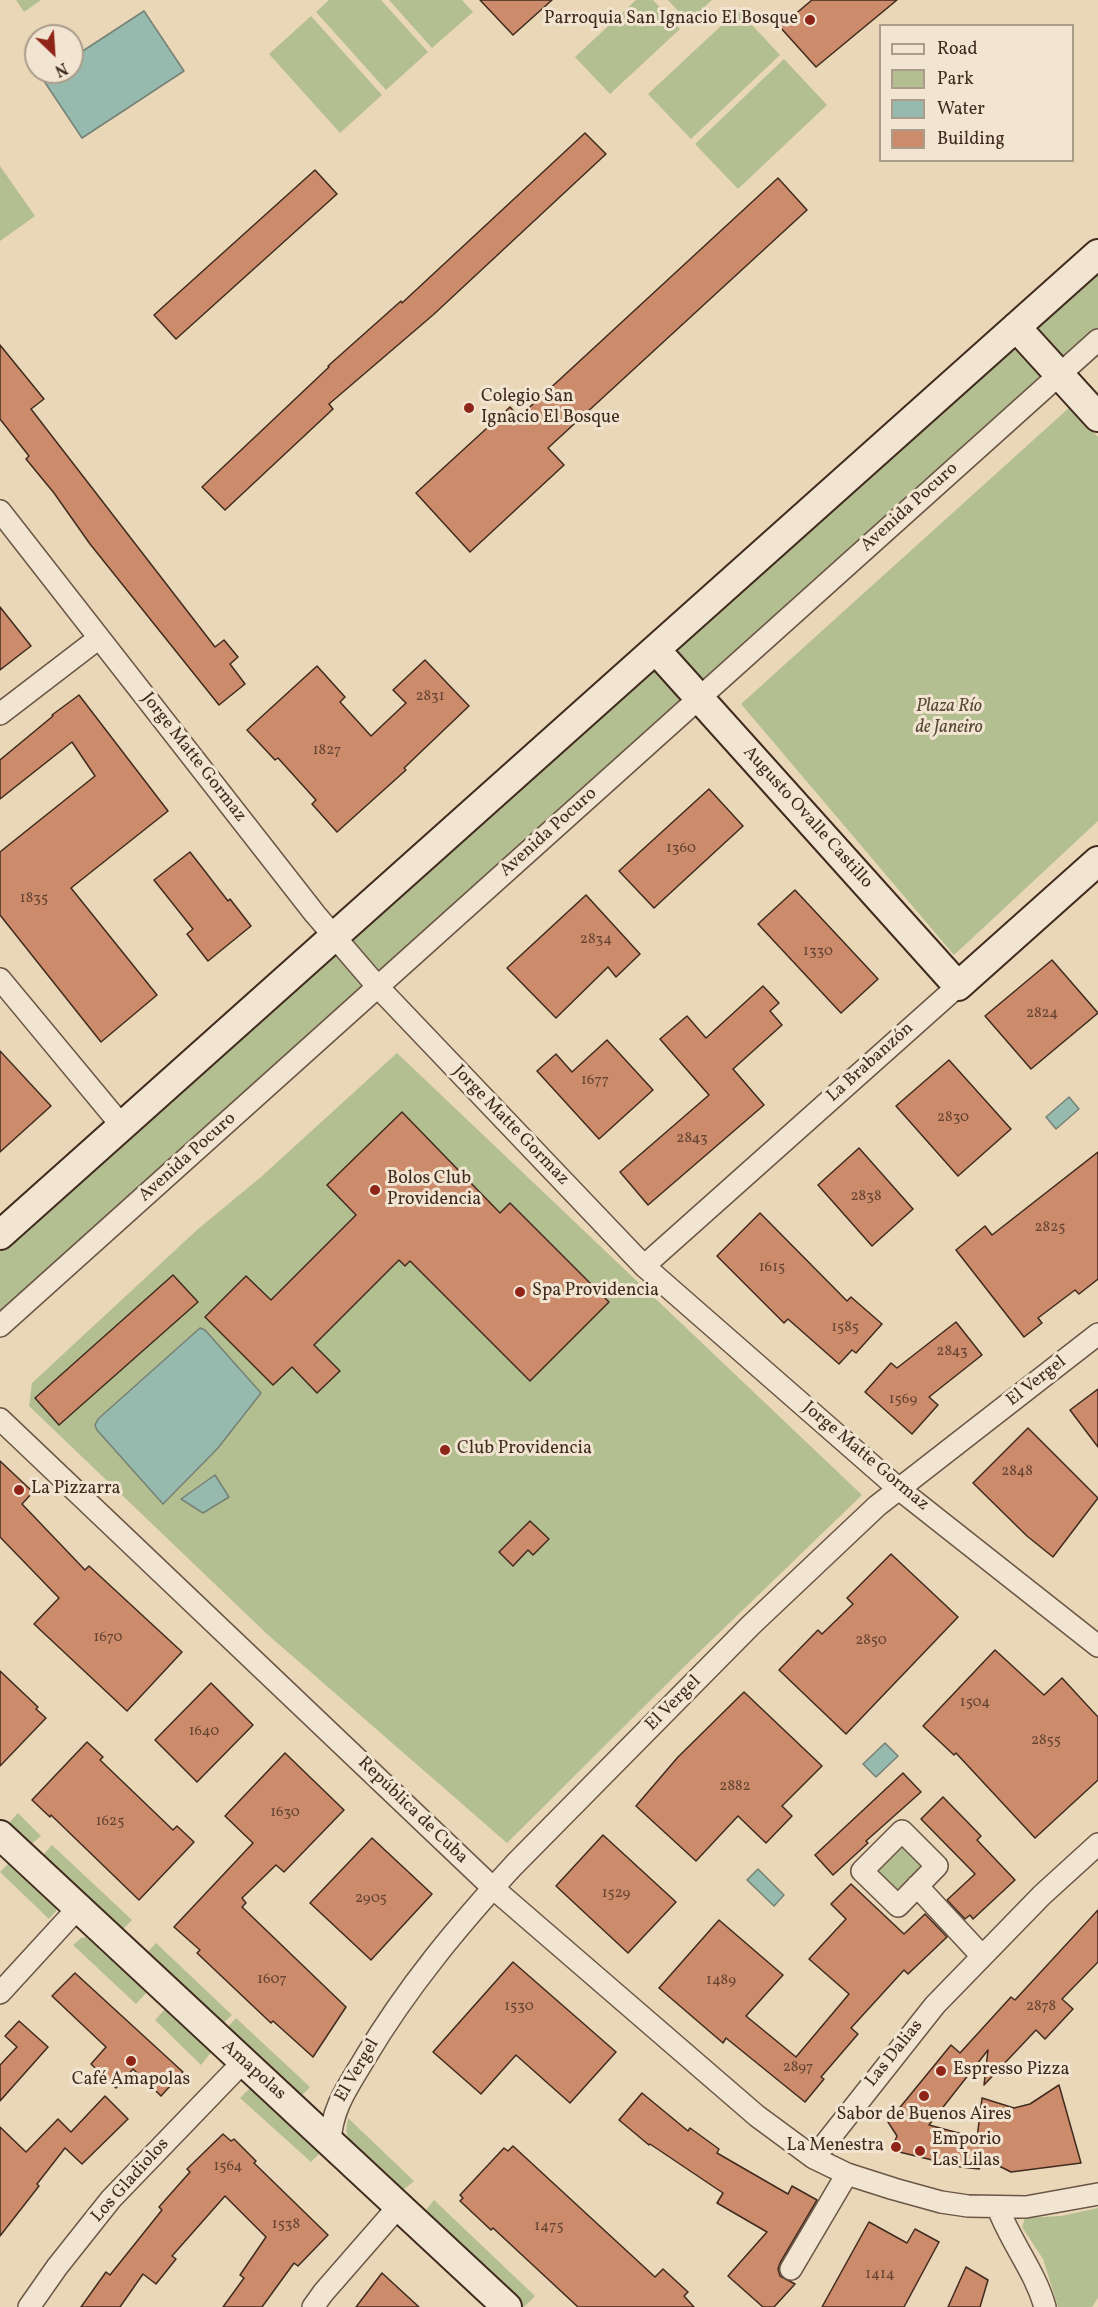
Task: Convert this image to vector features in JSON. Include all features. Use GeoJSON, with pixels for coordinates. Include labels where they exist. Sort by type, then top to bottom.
{"type":"FeatureCollection","features":[{"type":"Feature","properties":{"kind":"main road"},"geometry":{"type":"LineString","coordinates":[[0,1235],[1098,254]]}},
{"type":"Feature","properties":{"kind":"main road"},"geometry":{"type":"LineString","coordinates":[[1016,327],[1098,417]]}},
{"type":"Feature","properties":{"kind":"main road","name":"Augusto Ovalle Castillo"},"geometry":{"type":"LineString","coordinates":[[656,650],[958,986]]}},
{"type":"Feature","properties":{"kind":"main road","name":"La Brabanzón"},"geometry":{"type":"LineString","coordinates":[[958,986],[1098,861]]}},
{"type":"Feature","properties":{"kind":"main road","name":"Amapolas"},"geometry":{"type":"LineString","coordinates":[[0,1835],[507,2307]]}},
{"type":"Feature","properties":{"kind":"street","name":"Avenida Pocuro"},"geometry":{"type":"LineString","coordinates":[[0,1326],[1098,340]]}},
{"type":"Feature","properties":{"kind":"street","name":"Jorge Matte Gormaz"},"geometry":{"type":"LineString","coordinates":[[3,520],[99,638],[334,937],[377,986],[644,1266],[899,1489],[1098,1646]]}},
{"type":"Feature","properties":{"kind":"street"},"geometry":{"type":"LineString","coordinates":[[0,714],[99,638]]}},
{"type":"Feature","properties":{"kind":"street"},"geometry":{"type":"LineString","coordinates":[[0,979],[122,1126]]}},
{"type":"Feature","properties":{"kind":"street","name":"La Brabanzón"},"geometry":{"type":"LineString","coordinates":[[644,1266],[958,986]]}},
{"type":"Feature","properties":{"kind":"street","name":"El Vergel"},"geometry":{"type":"LineString","coordinates":[[330,2142],[331,2127],[338,2103],[389,2017],[405,1993],[493,1888],[751,1625],[878,1506],[1098,1334]]}},
{"type":"Feature","properties":{"kind":"street","name":"República de Cuba"},"geometry":{"type":"LineString","coordinates":[[0,1419],[493,1888],[756,2116],[814,2158],[847,2174],[941,2202],[998,2208],[1046,2205],[1098,2194]]}},
{"type":"Feature","properties":{"kind":"street","name":"Las Dalias"},"geometry":{"type":"LineString","coordinates":[[814,2158],[935,2005],[981,1955],[1098,1844]]}},
{"type":"Feature","properties":{"kind":"street"},"geometry":{"type":"LineString","coordinates":[[917,1886],[981,1955]]}},
{"type":"Feature","properties":{"kind":"street"},"geometry":{"type":"LineString","coordinates":[[0,1993],[77,1909]]}},
{"type":"Feature","properties":{"kind":"street","name":"Los Gladiolos"},"geometry":{"type":"LineString","coordinates":[[29,2307],[57,2267],[111,2199],[243,2062]]}},
{"type":"Feature","properties":{"kind":"street"},"geometry":{"type":"LineString","coordinates":[[791,2268],[847,2174]]}},
{"type":"Feature","properties":{"kind":"street"},"geometry":{"type":"LineString","coordinates":[[313,2307],[398,2207]]}},
{"type":"Feature","properties":{"kind":"street"},"geometry":{"type":"LineString","coordinates":[[998,2208],[1005,2226],[1031,2269],[1045,2307]]}},
{"type":"Feature","properties":{"kind":"green space"},"geometry":{"type":"Polygon","coordinates":[[[16,0],[41,0],[24,12],[16,0]]]}},
{"type":"Feature","properties":{"kind":"green space"},"geometry":{"type":"Polygon","coordinates":[[[329,0],[381,0],[428,52],[386,90],[316,12],[329,0]]]}},
{"type":"Feature","properties":{"kind":"green space"},"geometry":{"type":"Polygon","coordinates":[[[389,0],[462,0],[473,12],[432,48],[389,0]]]}},
{"type":"Feature","properties":{"kind":"green space"},"geometry":{"type":"Polygon","coordinates":[[[636,0],[653,0],[680,29],[610,94],[575,57],[636,0]]]}},
{"type":"Feature","properties":{"kind":"green space"},"geometry":{"type":"Polygon","coordinates":[[[668,0],[712,0],[688,22],[668,0]]]}},
{"type":"Feature","properties":{"kind":"green space"},"geometry":{"type":"Polygon","coordinates":[[[738,10],[780,55],[691,139],[648,94],[738,10]]]}},
{"type":"Feature","properties":{"kind":"green space"},"geometry":{"type":"Polygon","coordinates":[[[311,16],[382,95],[340,133],[269,54],[311,16]]]}},
{"type":"Feature","properties":{"kind":"green space"},"geometry":{"type":"Polygon","coordinates":[[[784,59],[827,105],[738,189],[695,144],[784,59]]]}},
{"type":"Feature","properties":{"kind":"green space"},"geometry":{"type":"Polygon","coordinates":[[[0,166],[35,216],[0,241],[0,166]]]}},
{"type":"Feature","properties":{"kind":"green space"},"geometry":{"type":"Polygon","coordinates":[[[1098,263],[1098,331],[0,1312],[0,1252],[1098,263]]]}},
{"type":"Feature","properties":{"kind":"green space","name":"Plaza Río de Janeiro"},"geometry":{"type":"Polygon","coordinates":[[[1071,406],[1098,437],[1098,821],[954,955],[741,704],[1071,406]]]}},
{"type":"Feature","properties":{"kind":"green space","name":"Club Providencia"},"geometry":{"type":"Polygon","coordinates":[[[397,1053],[862,1495],[692,1659],[507,1843],[267,1634],[29,1406],[32,1383],[198,1229],[261,1177],[397,1053]]]}},
{"type":"Feature","properties":{"kind":"green space"},"geometry":{"type":"Polygon","coordinates":[[[18,1813],[41,1836],[30,1845],[8,1824],[18,1813]]]}},
{"type":"Feature","properties":{"kind":"green space"},"geometry":{"type":"Polygon","coordinates":[[[904,1844],[926,1866],[898,1893],[876,1871],[904,1844]]]}},
{"type":"Feature","properties":{"kind":"green space"},"geometry":{"type":"Polygon","coordinates":[[[52,1845],[132,1920],[121,1931],[42,1856],[52,1845]]]}},
{"type":"Feature","properties":{"kind":"green space"},"geometry":{"type":"Polygon","coordinates":[[[11,1861],[57,1904],[56,1911],[49,1919],[0,1872],[11,1861]]]}},
{"type":"Feature","properties":{"kind":"green space"},"geometry":{"type":"Polygon","coordinates":[[[86,1937],[147,1992],[136,2004],[73,1945],[86,1937]]]}},
{"type":"Feature","properties":{"kind":"green space"},"geometry":{"type":"Polygon","coordinates":[[[156,1943],[232,2015],[221,2025],[145,1955],[156,1943]]]}},
{"type":"Feature","properties":{"kind":"green space"},"geometry":{"type":"Polygon","coordinates":[[[167,2007],[212,2051],[201,2065],[155,2020],[167,2007]]]}},
{"type":"Feature","properties":{"kind":"green space"},"geometry":{"type":"Polygon","coordinates":[[[236,2018],[310,2087],[299,2098],[225,2030],[236,2018]]]}},
{"type":"Feature","properties":{"kind":"green space"},"geometry":{"type":"Polygon","coordinates":[[[251,2087],[320,2153],[311,2162],[240,2098],[251,2087]]]}},
{"type":"Feature","properties":{"kind":"green space"},"geometry":{"type":"Polygon","coordinates":[[[348,2118],[414,2181],[402,2191],[349,2141],[346,2131],[348,2118]]]}},
{"type":"Feature","properties":{"kind":"green space"},"geometry":{"type":"Polygon","coordinates":[[[434,2200],[535,2296],[524,2307],[423,2214],[434,2200]]]}},
{"type":"Feature","properties":{"kind":"green space"},"geometry":{"type":"Polygon","coordinates":[[[1098,2208],[1098,2298],[1092,2307],[1058,2307],[1043,2259],[1022,2227],[1025,2218],[1061,2216],[1098,2208]]]}},
{"type":"Feature","properties":{"kind":"water"},"geometry":{"type":"Polygon","coordinates":[[[144,11],[184,71],[82,138],[46,84],[84,84],[84,50],[144,11]]]}},
{"type":"Feature","properties":{"kind":"water"},"geometry":{"type":"Polygon","coordinates":[[[1069,1097],[1079,1109],[1056,1129],[1046,1117],[1069,1097]]]}},
{"type":"Feature","properties":{"kind":"water"},"geometry":{"type":"Polygon","coordinates":[[[200,1328],[205,1330],[261,1393],[218,1448],[163,1504],[95,1425],[98,1419],[200,1328]]]}},
{"type":"Feature","properties":{"kind":"water"},"geometry":{"type":"Polygon","coordinates":[[[215,1475],[229,1497],[203,1513],[181,1499],[215,1475]]]}},
{"type":"Feature","properties":{"kind":"water"},"geometry":{"type":"Polygon","coordinates":[[[885,1743],[898,1756],[876,1777],[863,1764],[885,1743]]]}},
{"type":"Feature","properties":{"kind":"water"},"geometry":{"type":"Polygon","coordinates":[[[758,1869],[784,1895],[774,1906],[747,1880],[758,1869]]]}},
{"type":"Feature","properties":{"kind":"building"},"geometry":{"type":"Polygon","coordinates":[[[480,0],[552,0],[513,35],[480,0]]]}},
{"type":"Feature","properties":{"kind":"building"},"geometry":{"type":"Polygon","coordinates":[[[812,0],[897,0],[816,67],[780,27],[812,0]]]}},
{"type":"Feature","properties":{"kind":"building"},"geometry":{"type":"Polygon","coordinates":[[[585,133],[606,154],[433,315],[329,404],[333,409],[225,510],[202,487],[328,366],[401,301],[402,303],[585,133]]]}},
{"type":"Feature","properties":{"kind":"building"},"geometry":{"type":"Polygon","coordinates":[[[315,170],[337,194],[176,339],[154,315],[315,170]]]}},
{"type":"Feature","properties":{"kind":"building"},"geometry":{"type":"Polygon","coordinates":[[[778,178],[807,210],[548,448],[564,465],[470,552],[416,493],[510,407],[519,417],[778,178]]]}},
{"type":"Feature","properties":{"kind":"building"},"geometry":{"type":"Polygon","coordinates":[[[0,345],[44,399],[31,409],[215,647],[224,640],[238,657],[230,664],[245,684],[219,705],[90,544],[54,493],[26,459],[29,456],[0,419],[0,345]]]}},
{"type":"Feature","properties":{"kind":"building"},"geometry":{"type":"Polygon","coordinates":[[[0,607],[31,646],[0,670],[0,607]]]}},
{"type":"Feature","properties":{"kind":"building"},"geometry":{"type":"Polygon","coordinates":[[[425,660],[469,706],[404,768],[406,770],[337,832],[312,804],[316,800],[278,758],[275,760],[247,730],[317,666],[345,697],[340,702],[371,736],[406,703],[393,690],[425,660]]]}},
{"type":"Feature","properties":{"kind":"building"},"geometry":{"type":"Polygon","coordinates":[[[79,695],[168,811],[71,888],[157,995],[101,1042],[0,915],[0,852],[95,776],[72,742],[0,799],[0,760],[79,695]]]}},
{"type":"Feature","properties":{"kind":"building"},"geometry":{"type":"Polygon","coordinates":[[[709,789],[743,826],[654,908],[619,871],[709,789]]]}},
{"type":"Feature","properties":{"kind":"building"},"geometry":{"type":"Polygon","coordinates":[[[190,852],[228,901],[230,899],[251,926],[208,961],[187,934],[193,929],[154,880],[190,852]]]}},
{"type":"Feature","properties":{"kind":"building"},"geometry":{"type":"Polygon","coordinates":[[[795,890],[878,979],[841,1013],[758,924],[795,890]]]}},
{"type":"Feature","properties":{"kind":"building"},"geometry":{"type":"Polygon","coordinates":[[[586,895],[640,954],[616,977],[608,967],[556,1018],[507,968],[586,895]]]}},
{"type":"Feature","properties":{"kind":"building"},"geometry":{"type":"Polygon","coordinates":[[[1052,960],[1098,1013],[1031,1069],[985,1016],[1052,960]]]}},
{"type":"Feature","properties":{"kind":"building"},"geometry":{"type":"Polygon","coordinates":[[[763,986],[779,1003],[770,1011],[782,1025],[733,1069],[764,1105],[648,1205],[620,1172],[709,1095],[660,1039],[687,1016],[706,1038],[763,986]]]}},
{"type":"Feature","properties":{"kind":"building"},"geometry":{"type":"Polygon","coordinates":[[[607,1040],[653,1090],[599,1139],[537,1071],[556,1054],[572,1072],[607,1040]]]}},
{"type":"Feature","properties":{"kind":"building"},"geometry":{"type":"Polygon","coordinates":[[[0,1051],[51,1106],[0,1152],[0,1051]]]}},
{"type":"Feature","properties":{"kind":"building"},"geometry":{"type":"Polygon","coordinates":[[[949,1060],[1011,1129],[958,1176],[896,1106],[949,1060]]]}},
{"type":"Feature","properties":{"kind":"building"},"geometry":{"type":"Polygon","coordinates":[[[402,1112],[500,1213],[510,1203],[609,1302],[530,1381],[410,1261],[405,1266],[399,1260],[314,1345],[340,1371],[317,1393],[292,1367],[273,1385],[205,1317],[246,1276],[271,1300],[356,1215],[327,1185],[402,1112]]]}},
{"type":"Feature","properties":{"kind":"building"},"geometry":{"type":"Polygon","coordinates":[[[859,1148],[913,1209],[872,1246],[818,1185],[859,1148]]]}},
{"type":"Feature","properties":{"kind":"building"},"geometry":{"type":"Polygon","coordinates":[[[1098,1152],[1098,1279],[1079,1294],[1075,1290],[1038,1318],[1042,1323],[1024,1337],[956,1250],[985,1226],[992,1235],[1098,1152]]]}},
{"type":"Feature","properties":{"kind":"building"},"geometry":{"type":"Polygon","coordinates":[[[760,1213],[847,1301],[851,1297],[882,1324],[856,1353],[852,1350],[839,1364],[788,1319],[784,1323],[717,1256],[760,1213]]]}},
{"type":"Feature","properties":{"kind":"building"},"geometry":{"type":"Polygon","coordinates":[[[173,1275],[198,1302],[59,1425],[35,1398],[173,1275]]]}},
{"type":"Feature","properties":{"kind":"building"},"geometry":{"type":"Polygon","coordinates":[[[956,1322],[982,1355],[929,1397],[938,1405],[912,1434],[865,1392],[891,1363],[897,1368],[956,1322]]]}},
{"type":"Feature","properties":{"kind":"building"},"geometry":{"type":"Polygon","coordinates":[[[1098,1389],[1098,1447],[1070,1410],[1098,1389]]]}},
{"type":"Feature","properties":{"kind":"building"},"geometry":{"type":"Polygon","coordinates":[[[1028,1428],[1098,1498],[1053,1557],[1027,1536],[973,1483],[1028,1428]]]}},
{"type":"Feature","properties":{"kind":"building"},"geometry":{"type":"Polygon","coordinates":[[[0,1461],[33,1492],[22,1504],[85,1570],[89,1566],[182,1652],[127,1711],[34,1624],[59,1598],[0,1537],[0,1461]]]}},
{"type":"Feature","properties":{"kind":"building"},"geometry":{"type":"Polygon","coordinates":[[[530,1521],[549,1539],[533,1555],[528,1550],[513,1566],[499,1552],[530,1521]]]}},
{"type":"Feature","properties":{"kind":"building"},"geometry":{"type":"Polygon","coordinates":[[[891,1554],[958,1617],[846,1734],[779,1670],[818,1630],[822,1634],[853,1604],[847,1598],[891,1554]]]}},
{"type":"Feature","properties":{"kind":"building"},"geometry":{"type":"Polygon","coordinates":[[[995,1650],[1044,1695],[1062,1678],[1098,1717],[1098,1780],[1035,1838],[956,1753],[954,1755],[923,1726],[995,1650]]]}},
{"type":"Feature","properties":{"kind":"building"},"geometry":{"type":"Polygon","coordinates":[[[0,1671],[38,1707],[36,1709],[46,1718],[0,1766],[0,1671]]]}},
{"type":"Feature","properties":{"kind":"building"},"geometry":{"type":"Polygon","coordinates":[[[211,1683],[253,1725],[197,1782],[155,1740],[211,1683]]]}},
{"type":"Feature","properties":{"kind":"building"},"geometry":{"type":"Polygon","coordinates":[[[744,1692],[822,1766],[782,1806],[792,1816],[766,1843],[738,1816],[696,1861],[636,1806],[678,1757],[744,1692]]]}},
{"type":"Feature","properties":{"kind":"building"},"geometry":{"type":"Polygon","coordinates":[[[87,1742],[103,1757],[100,1760],[173,1830],[177,1826],[194,1842],[139,1900],[51,1815],[50,1817],[32,1800],[87,1742]]]}},
{"type":"Feature","properties":{"kind":"building"},"geometry":{"type":"Polygon","coordinates":[[[285,1753],[344,1810],[284,1872],[276,1865],[242,1898],[246,1903],[242,1907],[346,2007],[313,2057],[273,2021],[271,2023],[197,1953],[200,1950],[174,1927],[253,1843],[225,1816],[285,1753]]]}},
{"type":"Feature","properties":{"kind":"building"},"geometry":{"type":"Polygon","coordinates":[[[903,1773],[921,1792],[866,1841],[868,1843],[833,1875],[815,1855],[903,1773]]]}},
{"type":"Feature","properties":{"kind":"building"},"geometry":{"type":"Polygon","coordinates":[[[943,1797],[981,1836],[977,1840],[1015,1880],[973,1919],[970,1915],[965,1919],[947,1900],[975,1874],[921,1819],[943,1797]]]}},
{"type":"Feature","properties":{"kind":"building"},"geometry":{"type":"Polygon","coordinates":[[[603,1835],[676,1902],[628,1953],[556,1886],[603,1835]]]}},
{"type":"Feature","properties":{"kind":"building"},"geometry":{"type":"Polygon","coordinates":[[[372,1838],[432,1894],[371,1960],[310,1903],[372,1838]]]}},
{"type":"Feature","properties":{"kind":"building"},"geometry":{"type":"Polygon","coordinates":[[[851,1884],[904,1934],[925,1914],[947,1937],[908,1974],[904,1970],[851,2028],[858,2034],[821,2077],[824,2079],[805,2102],[726,2038],[723,2043],[659,1988],[719,1920],[783,1975],[746,2016],[796,2057],[849,1994],[809,1959],[846,1919],[831,1904],[851,1884]]]}},
{"type":"Feature","properties":{"kind":"building"},"geometry":{"type":"Polygon","coordinates":[[[1098,1910],[1098,1962],[1062,1999],[1073,2009],[1045,2039],[1036,2030],[984,2085],[988,2050],[929,2125],[977,2138],[982,2098],[1014,2108],[1030,2104],[1059,2085],[1081,2163],[1011,2172],[985,2159],[979,2169],[961,2167],[891,2150],[897,2136],[888,2122],[951,2045],[960,2053],[1011,1997],[1015,2000],[1098,1910]]]}},
{"type":"Feature","properties":{"kind":"building"},"geometry":{"type":"Polygon","coordinates":[[[513,1962],[616,2052],[570,2103],[516,2055],[481,2094],[433,2052],[513,1962]]]}},
{"type":"Feature","properties":{"kind":"building"},"geometry":{"type":"Polygon","coordinates":[[[75,1973],[183,2072],[161,2096],[133,2069],[116,2088],[91,2064],[106,2047],[52,1996],[75,1973]]]}},
{"type":"Feature","properties":{"kind":"building"},"geometry":{"type":"Polygon","coordinates":[[[19,2021],[48,2047],[0,2101],[0,2065],[17,2047],[5,2036],[19,2021]]]}},
{"type":"Feature","properties":{"kind":"building"},"geometry":{"type":"Polygon","coordinates":[[[642,2093],[688,2131],[690,2128],[719,2149],[717,2153],[788,2194],[792,2186],[817,2200],[778,2269],[780,2276],[795,2284],[774,2307],[763,2307],[728,2276],[767,2232],[717,2203],[723,2193],[649,2145],[619,2120],[642,2093]]]}},
{"type":"Feature","properties":{"kind":"building"},"geometry":{"type":"Polygon","coordinates":[[[105,2096],[128,2119],[82,2164],[65,2148],[0,2236],[0,2127],[26,2152],[58,2119],[71,2132],[105,2096]]]}},
{"type":"Feature","properties":{"kind":"building"},"geometry":{"type":"Polygon","coordinates":[[[223,2134],[231,2141],[234,2139],[256,2161],[254,2163],[328,2235],[298,2266],[294,2263],[262,2307],[223,2307],[244,2278],[240,2275],[266,2237],[225,2196],[172,2256],[176,2259],[156,2284],[143,2274],[120,2307],[81,2307],[106,2272],[110,2275],[162,2210],[159,2207],[190,2172],[187,2169],[223,2134]]]}},
{"type":"Feature","properties":{"kind":"building"},"geometry":{"type":"Polygon","coordinates":[[[513,2146],[655,2277],[663,2269],[688,2292],[684,2296],[694,2307],[578,2307],[493,2228],[491,2230],[460,2201],[463,2198],[460,2195],[504,2148],[508,2151],[513,2146]]]}},
{"type":"Feature","properties":{"kind":"building"},"geometry":{"type":"Polygon","coordinates":[[[869,2222],[907,2243],[915,2229],[939,2242],[904,2307],[822,2307],[869,2222]]]}},
{"type":"Feature","properties":{"kind":"building"},"geometry":{"type":"Polygon","coordinates":[[[966,2267],[988,2280],[980,2307],[948,2307],[966,2267]]]}},
{"type":"Feature","properties":{"kind":"building"},"geometry":{"type":"Polygon","coordinates":[[[382,2273],[419,2307],[356,2307],[382,2273]]]}},
{"type":"Feature","properties":{"kind":"place","name":"Parroquia San Ignacio El Bosque"},"geometry":{"type":"Point","coordinates":[810,20]}},
{"type":"Feature","properties":{"kind":"place","name":"Colegio San Ignacio El Bosque"},"geometry":{"type":"Point","coordinates":[469,408]}},
{"type":"Feature","properties":{"kind":"place","name":"Bolos Club Providencia"},"geometry":{"type":"Point","coordinates":[375,1190]}},
{"type":"Feature","properties":{"kind":"place","name":"Spa Providencia"},"geometry":{"type":"Point","coordinates":[520,1292]}},
{"type":"Feature","properties":{"kind":"place","name":"Club Providencia"},"geometry":{"type":"Point","coordinates":[445,1450]}},
{"type":"Feature","properties":{"kind":"place","name":"La Pizzarra"},"geometry":{"type":"Point","coordinates":[19,1490]}},
{"type":"Feature","properties":{"kind":"place","name":"Café Amapolas"},"geometry":{"type":"Point","coordinates":[131,2061]}},
{"type":"Feature","properties":{"kind":"place","name":"Espresso Pizza"},"geometry":{"type":"Point","coordinates":[941,2071]}},
{"type":"Feature","properties":{"kind":"place","name":"Sabor de Buenos Aires"},"geometry":{"type":"Point","coordinates":[924,2096]}},
{"type":"Feature","properties":{"kind":"place","name":"La Menestra"},"geometry":{"type":"Point","coordinates":[896,2147]}},
{"type":"Feature","properties":{"kind":"place","name":"Emporio Las Lilas"},"geometry":{"type":"Point","coordinates":[920,2151]}}]}
